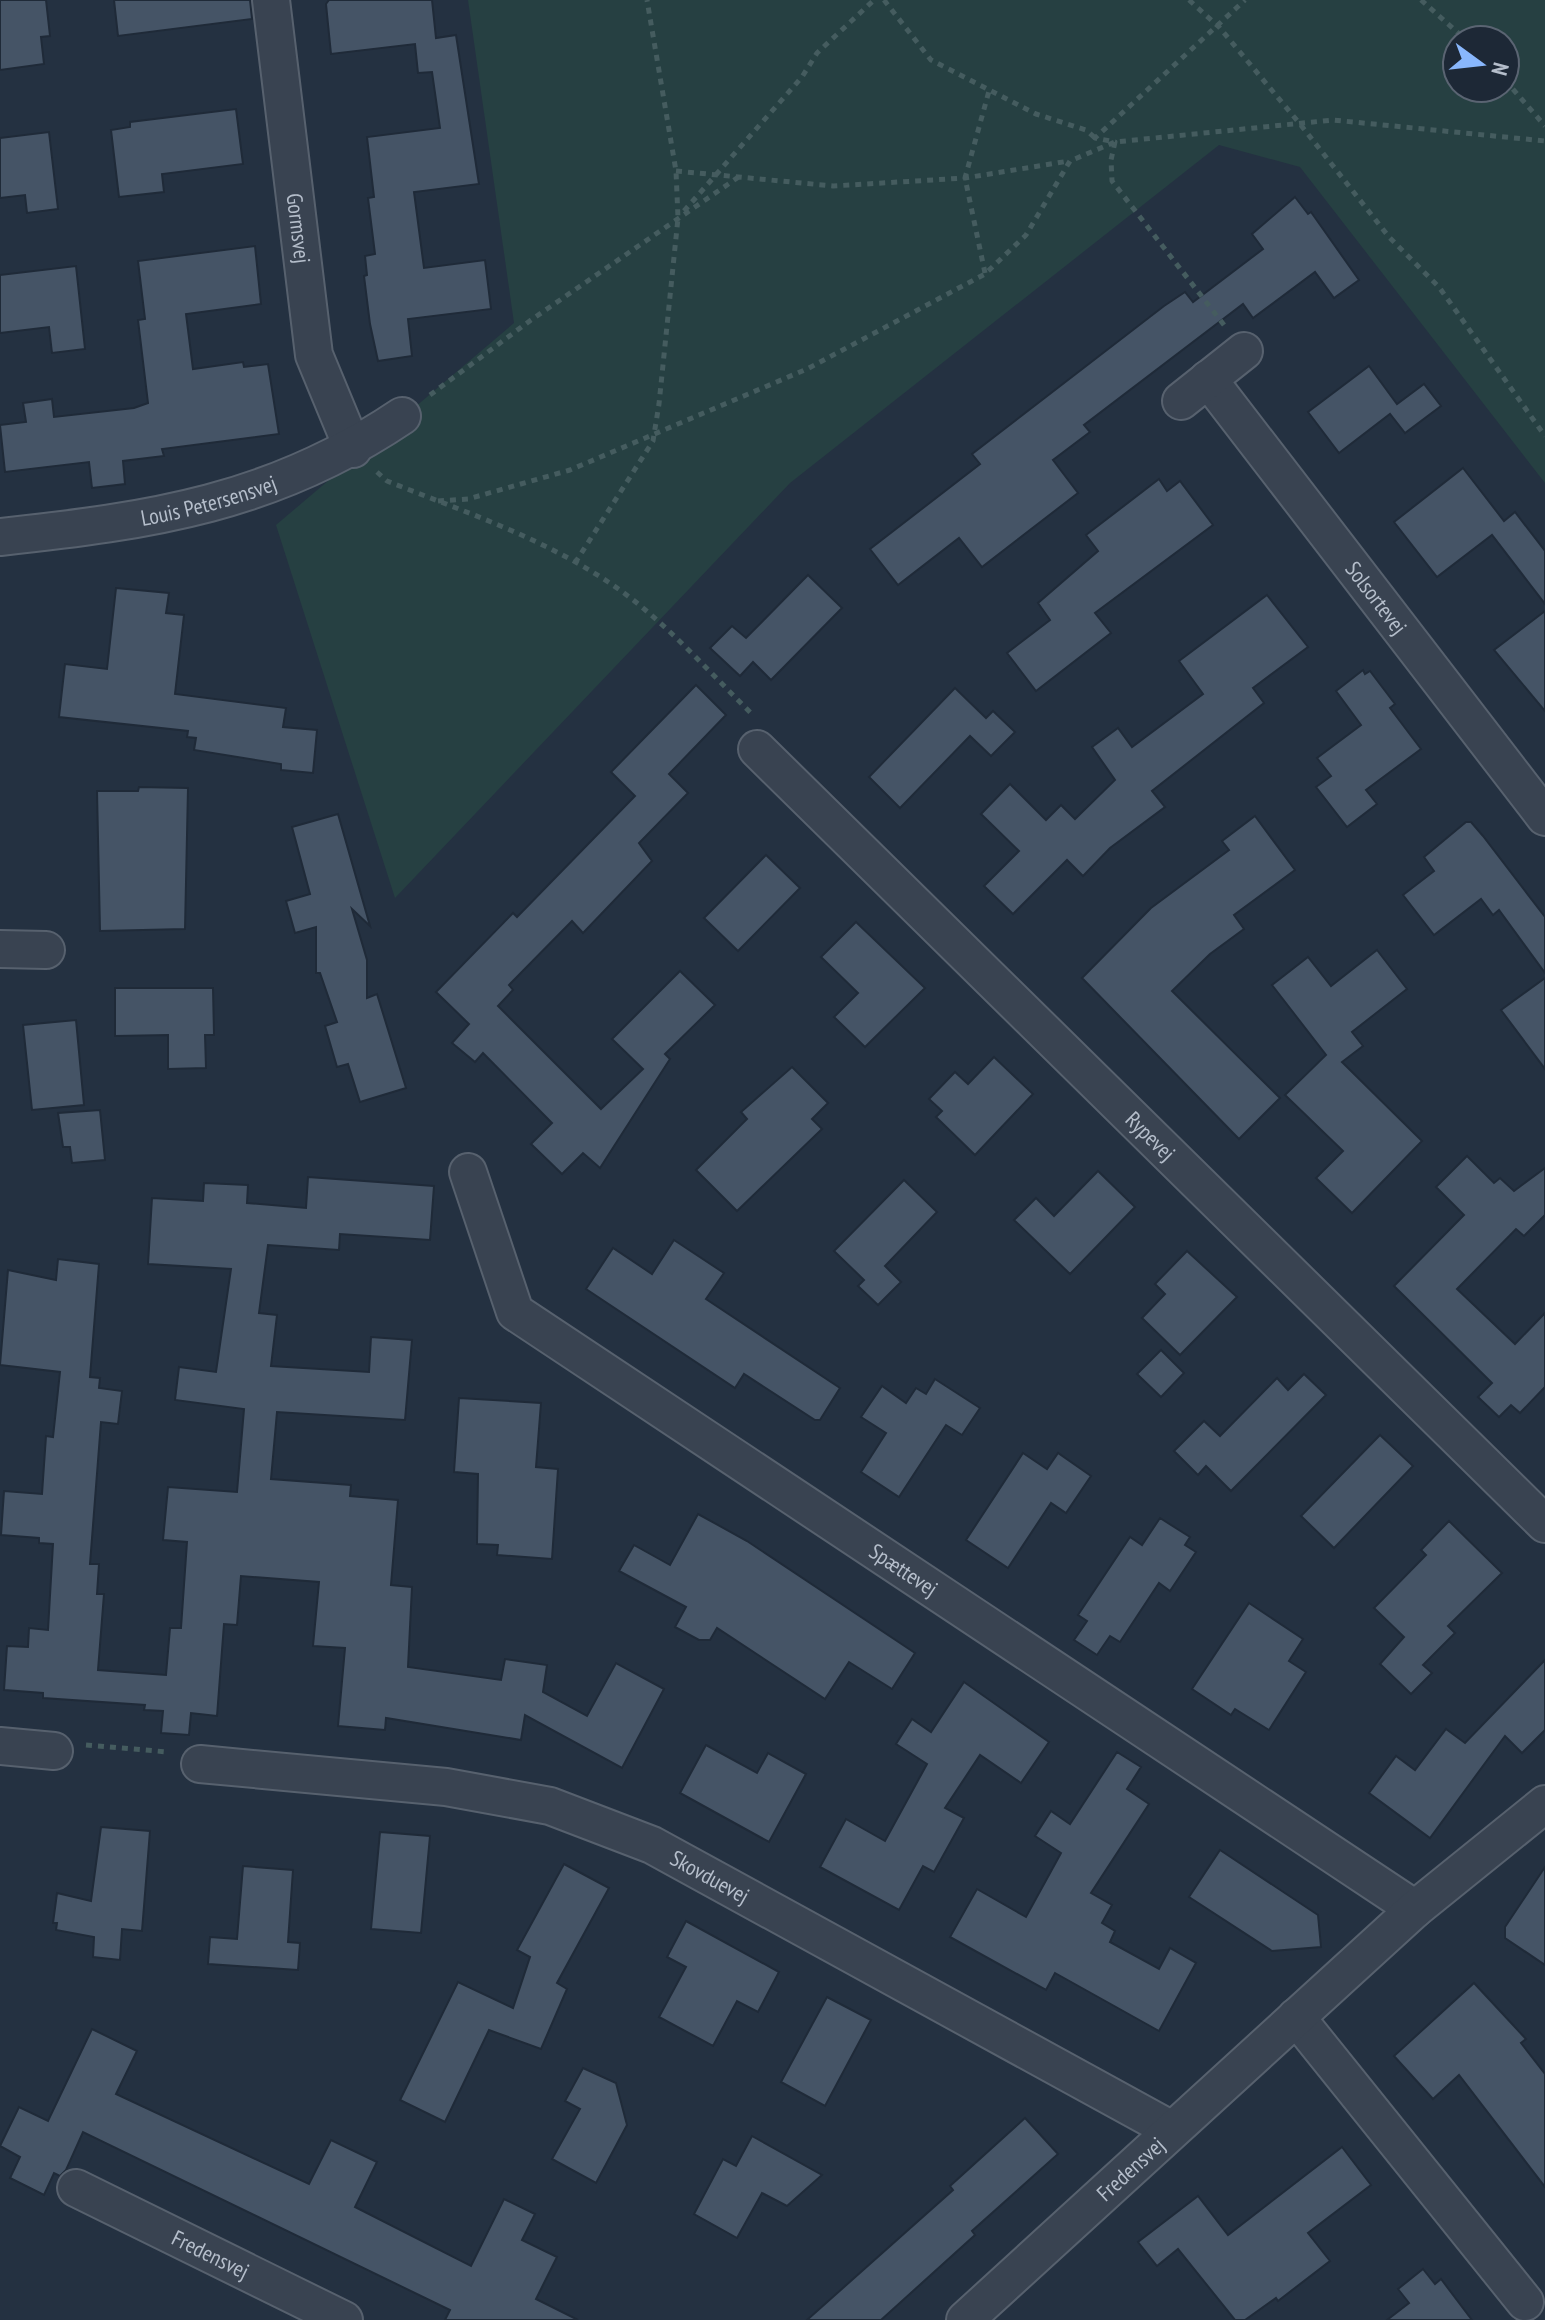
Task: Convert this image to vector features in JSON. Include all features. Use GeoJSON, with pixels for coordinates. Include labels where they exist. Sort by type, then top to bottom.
{"type":"FeatureCollection","features":[{"type":"Feature","properties":{"kind":"street","name":"Gormsvej"},"geometry":{"type":"LineString","coordinates":[[271,0],[314,355],[353,449]]}},
{"type":"Feature","properties":{"kind":"street","name":"Solsortevej"},"geometry":{"type":"LineString","coordinates":[[1244,351],[1194,390],[1545,817]]}},
{"type":"Feature","properties":{"kind":"street","name":"Louis Petersensvej"},"geometry":{"type":"LineString","coordinates":[[0,537],[127,524],[232,498],[353,449],[402,416]]}},
{"type":"Feature","properties":{"kind":"street","name":"Rypevej"},"geometry":{"type":"LineString","coordinates":[[757,749],[1545,1524]]}},
{"type":"Feature","properties":{"kind":"street"},"geometry":{"type":"LineString","coordinates":[[0,949],[46,950]]}},
{"type":"Feature","properties":{"kind":"street","name":"Spættevej"},"geometry":{"type":"LineString","coordinates":[[468,1172],[515,1312],[1415,1909]]}},
{"type":"Feature","properties":{"kind":"street"},"geometry":{"type":"LineString","coordinates":[[0,1746],[54,1751]]}},
{"type":"Feature","properties":{"kind":"street","name":"Skovduevej"},"geometry":{"type":"LineString","coordinates":[[200,1764],[446,1787],[550,1806],[652,1845],[1172,2130]]}},
{"type":"Feature","properties":{"kind":"street","name":"Fredensvej"},"geometry":{"type":"LineString","coordinates":[[965,2320],[1415,1909],[1545,1804]]}},
{"type":"Feature","properties":{"kind":"street"},"geometry":{"type":"LineString","coordinates":[[1296,2017],[1525,2302]]}},
{"type":"Feature","properties":{"kind":"street","name":"Fredensvej"},"geometry":{"type":"LineString","coordinates":[[76,2188],[344,2320]]}},
{"type":"Feature","properties":{"kind":"path"},"geometry":{"type":"LineString","coordinates":[[575,563],[654,435],[678,218],[676,171],[647,0]]}},
{"type":"Feature","properties":{"kind":"path"},"geometry":{"type":"LineString","coordinates":[[678,218],[802,77],[817,53],[874,0]]}},
{"type":"Feature","properties":{"kind":"path"},"geometry":{"type":"LineString","coordinates":[[884,0],[931,60],[1036,114],[1086,130],[1095,138],[1115,142],[1333,120],[1545,141]]}},
{"type":"Feature","properties":{"kind":"path"},"geometry":{"type":"LineString","coordinates":[[1189,0],[1219,27],[1389,237],[1439,287],[1545,436]]}},
{"type":"Feature","properties":{"kind":"path"},"geometry":{"type":"LineString","coordinates":[[1095,138],[1245,0]]}},
{"type":"Feature","properties":{"kind":"path"},"geometry":{"type":"LineString","coordinates":[[1421,0],[1448,24]]}},
{"type":"Feature","properties":{"kind":"path"},"geometry":{"type":"LineString","coordinates":[[985,274],[965,178],[989,91]]}},
{"type":"Feature","properties":{"kind":"path"},"geometry":{"type":"LineString","coordinates":[[1521,98],[1545,126]]}},
{"type":"Feature","properties":{"kind":"path"},"geometry":{"type":"LineString","coordinates":[[676,171],[833,186],[965,178],[1070,161],[1115,142]]}},
{"type":"Feature","properties":{"kind":"path"},"geometry":{"type":"LineString","coordinates":[[1115,142],[1111,160],[1112,181],[1244,351]]}},
{"type":"Feature","properties":{"kind":"path"},"geometry":{"type":"LineString","coordinates":[[438,501],[468,499],[570,470],[807,369],[985,274],[1026,235],[1070,161]]}},
{"type":"Feature","properties":{"kind":"path"},"geometry":{"type":"LineString","coordinates":[[402,416],[740,176]]}},
{"type":"Feature","properties":{"kind":"path"},"geometry":{"type":"LineString","coordinates":[[353,449],[387,481],[545,545],[624,593],[686,648],[761,724],[757,749]]}},
{"type":"Feature","properties":{"kind":"path"},"geometry":{"type":"LineString","coordinates":[[54,1751],[58,1743],[180,1753],[200,1764]]}},
{"type":"Feature","properties":{"kind":"green space"},"geometry":{"type":"Polygon","coordinates":[[[468,0],[1545,0],[1545,483],[1300,167],[1219,145],[790,483],[395,898],[276,525],[514,323],[468,0]]]}},
{"type":"Feature","properties":{"kind":"building"},"geometry":{"type":"Polygon","coordinates":[[[0,0],[46,0],[50,36],[41,37],[44,64],[0,70],[0,0]]]}},
{"type":"Feature","properties":{"kind":"building"},"geometry":{"type":"Polygon","coordinates":[[[114,0],[250,0],[252,19],[118,36],[114,0]]]}},
{"type":"Feature","properties":{"kind":"building"},"geometry":{"type":"Polygon","coordinates":[[[329,0],[432,0],[436,38],[456,35],[479,184],[414,192],[424,268],[485,260],[491,309],[408,319],[412,356],[378,361],[370,324],[364,276],[367,275],[365,256],[375,254],[368,198],[374,197],[367,137],[440,128],[432,72],[418,73],[415,44],[331,54],[326,4],[329,0]]]}},
{"type":"Feature","properties":{"kind":"building"},"geometry":{"type":"Polygon","coordinates":[[[236,109],[243,164],[162,174],[164,192],[119,197],[111,130],[130,127],[130,122],[236,109]]]}},
{"type":"Feature","properties":{"kind":"building"},"geometry":{"type":"Polygon","coordinates":[[[49,132],[58,209],[27,213],[25,195],[0,198],[0,138],[49,132]]]}},
{"type":"Feature","properties":{"kind":"building"},"geometry":{"type":"Polygon","coordinates":[[[1295,197],[1308,214],[1311,212],[1359,280],[1334,298],[1315,272],[1253,318],[1243,304],[1084,425],[1090,432],[1053,460],[1078,493],[982,567],[959,538],[898,585],[870,549],[980,464],[972,454],[1164,306],[1185,292],[1193,302],[1263,249],[1252,234],[1295,197]]]}},
{"type":"Feature","properties":{"kind":"building"},"geometry":{"type":"Polygon","coordinates":[[[255,246],[261,304],[186,314],[193,369],[243,362],[244,367],[268,364],[279,434],[162,449],[164,456],[123,461],[125,484],[92,488],[89,462],[5,472],[0,425],[26,422],[23,403],[52,399],[54,417],[134,408],[148,403],[138,320],[145,319],[138,261],[255,246]]]}},
{"type":"Feature","properties":{"kind":"building"},"geometry":{"type":"Polygon","coordinates":[[[76,266],[85,349],[52,353],[49,327],[0,333],[0,275],[76,266]]]}},
{"type":"Feature","properties":{"kind":"building"},"geometry":{"type":"Polygon","coordinates":[[[1369,366],[1397,404],[1424,384],[1441,406],[1405,433],[1390,414],[1339,453],[1308,412],[1369,366]]]}},
{"type":"Feature","properties":{"kind":"building"},"geometry":{"type":"Polygon","coordinates":[[[1463,468],[1504,521],[1515,512],[1545,551],[1545,604],[1492,535],[1437,577],[1394,522],[1463,468]]]}},
{"type":"Feature","properties":{"kind":"building"},"geometry":{"type":"Polygon","coordinates":[[[1159,479],[1167,491],[1180,481],[1213,525],[1095,613],[1111,633],[1036,691],[1007,653],[1050,620],[1038,603],[1098,551],[1086,535],[1159,479]]]}},
{"type":"Feature","properties":{"kind":"building"},"geometry":{"type":"Polygon","coordinates":[[[808,575],[842,608],[771,680],[753,662],[740,676],[710,648],[732,626],[746,638],[808,575]]]}},
{"type":"Feature","properties":{"kind":"building"},"geometry":{"type":"Polygon","coordinates":[[[116,588],[169,593],[166,613],[184,615],[175,694],[286,708],[283,727],[317,730],[313,773],[281,770],[281,764],[194,750],[196,738],[187,737],[188,731],[59,717],[65,664],[107,669],[116,588]]]}},
{"type":"Feature","properties":{"kind":"building"},"geometry":{"type":"Polygon","coordinates":[[[1267,595],[1308,647],[1253,688],[1264,703],[1152,791],[1165,807],[1110,848],[1083,876],[1067,860],[1013,914],[984,886],[1019,851],[981,814],[1010,784],[1046,820],[1061,805],[1075,819],[1115,780],[1092,747],[1118,728],[1132,747],[1203,694],[1179,661],[1267,595]]]}},
{"type":"Feature","properties":{"kind":"building"},"geometry":{"type":"Polygon","coordinates":[[[1545,611],[1545,711],[1494,650],[1545,611]]]}},
{"type":"Feature","properties":{"kind":"building"},"geometry":{"type":"Polygon","coordinates":[[[1363,670],[1365,674],[1370,671],[1395,704],[1390,708],[1421,749],[1366,790],[1377,804],[1347,827],[1316,787],[1331,776],[1317,758],[1361,725],[1336,691],[1363,670]]]}},
{"type":"Feature","properties":{"kind":"building"},"geometry":{"type":"Polygon","coordinates":[[[696,685],[726,715],[669,774],[688,793],[639,843],[652,861],[583,933],[572,921],[509,985],[513,990],[498,1006],[601,1109],[643,1069],[612,1039],[680,971],[715,1005],[665,1054],[670,1059],[600,1168],[583,1153],[562,1174],[531,1144],[552,1123],[483,1053],[475,1062],[452,1043],[469,1024],[436,992],[513,913],[517,917],[635,796],[611,772],[696,685]]]}},
{"type":"Feature","properties":{"kind":"building"},"geometry":{"type":"Polygon","coordinates":[[[955,688],[986,718],[993,711],[1015,732],[991,756],[970,736],[900,808],[869,777],[955,688]]]}},
{"type":"Feature","properties":{"kind":"building"},"geometry":{"type":"Polygon","coordinates":[[[139,787],[188,788],[185,929],[100,931],[97,791],[138,791],[139,787]]]}},
{"type":"Feature","properties":{"kind":"building"},"geometry":{"type":"Polygon","coordinates":[[[338,814],[370,926],[352,909],[367,960],[367,998],[377,994],[406,1088],[360,1102],[348,1064],[337,1067],[325,1026],[337,1022],[320,973],[316,973],[316,927],[295,933],[286,901],[310,894],[292,827],[338,814]]]}},
{"type":"Feature","properties":{"kind":"building"},"geometry":{"type":"Polygon","coordinates":[[[1255,816],[1295,870],[1234,915],[1244,929],[1210,954],[1172,991],[1280,1098],[1239,1139],[1082,978],[1151,908],[1229,850],[1222,841],[1255,816]]]}},
{"type":"Feature","properties":{"kind":"building"},"geometry":{"type":"Polygon","coordinates":[[[1466,822],[1471,822],[1483,836],[1545,917],[1545,973],[1499,910],[1493,915],[1481,899],[1434,935],[1403,895],[1434,871],[1424,857],[1466,822]]]}},
{"type":"Feature","properties":{"kind":"building"},"geometry":{"type":"Polygon","coordinates":[[[766,855],[800,888],[738,951],[704,918],[766,855]]]}},
{"type":"Feature","properties":{"kind":"building"},"geometry":{"type":"Polygon","coordinates":[[[856,922],[925,988],[865,1047],[834,1017],[858,993],[821,957],[856,922]]]}},
{"type":"Feature","properties":{"kind":"building"},"geometry":{"type":"Polygon","coordinates":[[[1377,950],[1407,989],[1352,1032],[1363,1046],[1342,1062],[1422,1141],[1352,1213],[1316,1178],[1343,1151],[1285,1095],[1326,1055],[1272,985],[1308,957],[1331,986],[1377,950]]]}},
{"type":"Feature","properties":{"kind":"building"},"geometry":{"type":"Polygon","coordinates":[[[1545,978],[1545,1069],[1501,1010],[1545,978]]]}},
{"type":"Feature","properties":{"kind":"building"},"geometry":{"type":"Polygon","coordinates":[[[115,988],[213,988],[214,1035],[205,1035],[206,1068],[168,1069],[168,1035],[115,1036],[115,988]]]}},
{"type":"Feature","properties":{"kind":"building"},"geometry":{"type":"Polygon","coordinates":[[[76,1020],[84,1105],[32,1110],[23,1025],[76,1020]]]}},
{"type":"Feature","properties":{"kind":"building"},"geometry":{"type":"Polygon","coordinates":[[[994,1057],[1033,1094],[975,1155],[936,1117],[942,1111],[929,1099],[955,1072],[968,1084],[994,1057]]]}},
{"type":"Feature","properties":{"kind":"building"},"geometry":{"type":"Polygon","coordinates":[[[792,1067],[828,1103],[812,1119],[822,1129],[737,1211],[696,1170],[747,1119],[741,1112],[792,1067]]]}},
{"type":"Feature","properties":{"kind":"building"},"geometry":{"type":"Polygon","coordinates":[[[100,1110],[105,1160],[72,1163],[70,1147],[63,1147],[58,1113],[100,1110]]]}},
{"type":"Feature","properties":{"kind":"building"},"geometry":{"type":"Polygon","coordinates":[[[1467,1156],[1494,1183],[1500,1178],[1514,1191],[1545,1168],[1545,1215],[1524,1236],[1516,1229],[1457,1289],[1515,1344],[1545,1313],[1545,1387],[1520,1413],[1511,1405],[1499,1417],[1478,1397],[1492,1383],[1394,1286],[1464,1215],[1436,1187],[1467,1156]]]}},
{"type":"Feature","properties":{"kind":"building"},"geometry":{"type":"Polygon","coordinates":[[[1098,1171],[1135,1207],[1070,1274],[1014,1220],[1036,1198],[1054,1216],[1098,1171]]]}},
{"type":"Feature","properties":{"kind":"building"},"geometry":{"type":"Polygon","coordinates":[[[308,1177],[434,1186],[430,1240],[340,1234],[339,1250],[268,1245],[259,1313],[277,1315],[271,1366],[369,1372],[371,1337],[412,1340],[405,1420],[277,1412],[271,1479],[351,1485],[350,1496],[398,1500],[391,1585],[412,1587],[408,1667],[501,1680],[505,1659],[547,1665],[543,1692],[587,1716],[616,1663],[664,1689],[622,1768],[525,1715],[521,1740],[386,1718],[385,1730],[338,1726],[345,1648],[313,1646],[319,1582],[241,1576],[237,1625],[224,1624],[217,1716],[191,1713],[189,1735],[161,1733],[163,1711],[144,1710],[145,1705],[43,1698],[43,1693],[4,1690],[7,1646],[28,1647],[29,1628],[48,1630],[53,1544],[39,1543],[39,1538],[1,1535],[4,1491],[42,1494],[46,1436],[53,1437],[60,1372],[0,1365],[8,1270],[56,1280],[58,1259],[99,1264],[90,1377],[100,1378],[99,1388],[122,1391],[118,1424],[101,1422],[90,1564],[99,1564],[97,1594],[104,1594],[98,1670],[166,1675],[170,1628],[181,1628],[187,1542],[163,1540],[168,1487],[237,1492],[244,1409],[175,1400],[179,1367],[216,1372],[231,1269],[148,1264],[152,1198],[203,1201],[204,1183],[248,1185],[247,1203],[306,1208],[308,1177]]]}},
{"type":"Feature","properties":{"kind":"building"},"geometry":{"type":"Polygon","coordinates":[[[904,1180],[937,1212],[885,1266],[901,1282],[878,1305],[858,1286],[864,1280],[834,1251],[904,1180]]]}},
{"type":"Feature","properties":{"kind":"building"},"geometry":{"type":"Polygon","coordinates":[[[674,1240],[724,1273],[706,1299],[840,1388],[820,1420],[815,1420],[744,1374],[735,1388],[586,1289],[613,1248],[652,1274],[674,1240]]]}},
{"type":"Feature","properties":{"kind":"building"},"geometry":{"type":"Polygon","coordinates":[[[1187,1251],[1237,1297],[1180,1355],[1142,1318],[1165,1294],[1155,1284],[1187,1251]]]}},
{"type":"Feature","properties":{"kind":"building"},"geometry":{"type":"Polygon","coordinates":[[[1161,1350],[1184,1373],[1161,1397],[1137,1374],[1161,1350]]]}},
{"type":"Feature","properties":{"kind":"building"},"geometry":{"type":"Polygon","coordinates":[[[1304,1374],[1326,1395],[1231,1491],[1206,1466],[1198,1475],[1174,1451],[1204,1421],[1220,1436],[1277,1378],[1288,1390],[1304,1374]]]}},
{"type":"Feature","properties":{"kind":"building"},"geometry":{"type":"Polygon","coordinates":[[[935,1379],[980,1408],[962,1435],[946,1425],[899,1497],[861,1472],[886,1433],[861,1417],[882,1386],[906,1403],[916,1388],[926,1394],[935,1379]]]}},
{"type":"Feature","properties":{"kind":"building"},"geometry":{"type":"Polygon","coordinates":[[[459,1398],[541,1403],[536,1467],[558,1469],[552,1559],[497,1555],[498,1545],[477,1544],[478,1474],[454,1472],[459,1398]]]}},
{"type":"Feature","properties":{"kind":"building"},"geometry":{"type":"Polygon","coordinates":[[[1380,1435],[1413,1466],[1334,1548],[1301,1516],[1380,1435]]]}},
{"type":"Feature","properties":{"kind":"building"},"geometry":{"type":"Polygon","coordinates":[[[1023,1453],[1047,1469],[1058,1453],[1091,1476],[1066,1513],[1051,1503],[1008,1568],[966,1540],[1023,1453]]]}},
{"type":"Feature","properties":{"kind":"building"},"geometry":{"type":"Polygon","coordinates":[[[698,1514],[747,1541],[915,1653],[892,1689],[849,1662],[825,1699],[717,1628],[710,1640],[699,1640],[675,1627],[686,1607],[619,1571],[634,1545],[670,1565],[698,1514]]]}},
{"type":"Feature","properties":{"kind":"building"},"geometry":{"type":"Polygon","coordinates":[[[1160,1518],[1190,1537],[1185,1545],[1196,1552],[1170,1591],[1159,1583],[1120,1642],[1110,1636],[1097,1655],[1074,1640],[1087,1621],[1078,1615],[1130,1537],[1142,1545],[1160,1518]]]}},
{"type":"Feature","properties":{"kind":"building"},"geometry":{"type":"Polygon","coordinates":[[[1449,1521],[1502,1573],[1448,1626],[1455,1633],[1423,1665],[1432,1673],[1411,1694],[1380,1664],[1404,1637],[1374,1608],[1426,1555],[1421,1550],[1449,1521]]]}},
{"type":"Feature","properties":{"kind":"building"},"geometry":{"type":"Polygon","coordinates":[[[1249,1603],[1303,1639],[1289,1661],[1306,1672],[1269,1730],[1235,1709],[1231,1715],[1192,1689],[1249,1603]]]}},
{"type":"Feature","properties":{"kind":"building"},"geometry":{"type":"Polygon","coordinates":[[[1545,1660],[1545,1730],[1522,1753],[1505,1736],[1430,1838],[1369,1793],[1396,1756],[1415,1770],[1446,1729],[1465,1743],[1545,1660]]]}},
{"type":"Feature","properties":{"kind":"building"},"geometry":{"type":"Polygon","coordinates":[[[964,1682],[1049,1742],[1021,1783],[980,1755],[945,1808],[964,1818],[934,1872],[923,1866],[899,1910],[820,1867],[846,1819],[885,1841],[927,1764],[896,1744],[912,1719],[931,1732],[964,1682]]]}},
{"type":"Feature","properties":{"kind":"building"},"geometry":{"type":"Polygon","coordinates":[[[706,1745],[757,1773],[768,1753],[806,1774],[769,1842],[680,1793],[706,1745]]]}},
{"type":"Feature","properties":{"kind":"building"},"geometry":{"type":"Polygon","coordinates":[[[1117,1752],[1141,1767],[1127,1789],[1149,1804],[1091,1893],[1112,1905],[1102,1923],[1115,1931],[1110,1942],[1159,1969],[1170,1948],[1196,1963],[1159,2031],[1055,1973],[1046,1990],[950,1937],[977,1889],[1026,1917],[1061,1853],[1035,1836],[1051,1811],[1070,1824],[1117,1752]]]}},
{"type":"Feature","properties":{"kind":"building"},"geometry":{"type":"Polygon","coordinates":[[[101,1827],[150,1831],[142,1931],[122,1929],[120,1960],[93,1957],[94,1937],[56,1930],[57,1923],[53,1923],[57,1893],[91,1901],[101,1827]]]}},
{"type":"Feature","properties":{"kind":"building"},"geometry":{"type":"Polygon","coordinates":[[[380,1832],[430,1836],[421,1933],[371,1929],[380,1832]]]}},
{"type":"Feature","properties":{"kind":"building"},"geometry":{"type":"Polygon","coordinates":[[[1220,1850],[1318,1915],[1321,1947],[1272,1951],[1189,1897],[1220,1850]]]}},
{"type":"Feature","properties":{"kind":"building"},"geometry":{"type":"Polygon","coordinates":[[[564,1864],[609,1888],[557,1983],[567,1989],[541,2049],[489,2030],[445,2122],[400,2100],[458,1982],[513,2008],[530,1957],[517,1950],[564,1864]]]}},
{"type":"Feature","properties":{"kind":"building"},"geometry":{"type":"Polygon","coordinates":[[[243,1866],[293,1870],[288,1942],[300,1943],[298,1970],[208,1964],[210,1937],[237,1939],[243,1866]]]}},
{"type":"Feature","properties":{"kind":"building"},"geometry":{"type":"Polygon","coordinates":[[[1545,1867],[1545,1965],[1505,1938],[1505,1927],[1545,1867]]]}},
{"type":"Feature","properties":{"kind":"building"},"geometry":{"type":"Polygon","coordinates":[[[686,1921],[779,1972],[758,2012],[737,2001],[713,2046],[659,2017],[686,1967],[667,1957],[686,1921]]]}},
{"type":"Feature","properties":{"kind":"building"},"geometry":{"type":"Polygon","coordinates":[[[1474,1983],[1526,2039],[1521,2043],[1545,2074],[1545,2187],[1459,2075],[1433,2099],[1394,2056],[1474,1983]]]}},
{"type":"Feature","properties":{"kind":"building"},"geometry":{"type":"Polygon","coordinates":[[[827,1997],[871,2020],[825,2106],[781,2082],[827,1997]]]}},
{"type":"Feature","properties":{"kind":"building"},"geometry":{"type":"Polygon","coordinates":[[[92,2029],[137,2051],[116,2094],[309,2184],[331,2140],[377,2162],[355,2207],[471,2266],[504,2199],[535,2214],[522,2240],[557,2257],[536,2299],[578,2320],[445,2320],[450,2310],[83,2132],[66,2170],[60,2176],[54,2173],[44,2195],[10,2178],[20,2157],[0,2146],[19,2107],[48,2121],[92,2029]]]}},
{"type":"Feature","properties":{"kind":"building"},"geometry":{"type":"Polygon","coordinates":[[[583,2068],[616,2083],[627,2125],[596,2183],[552,2159],[580,2109],[565,2101],[583,2068]]]}},
{"type":"Feature","properties":{"kind":"building"},"geometry":{"type":"Polygon","coordinates":[[[1025,2118],[1058,2154],[972,2231],[975,2235],[881,2320],[807,2320],[953,2190],[950,2186],[1025,2118]]]}},
{"type":"Feature","properties":{"kind":"building"},"geometry":{"type":"Polygon","coordinates":[[[752,2136],[822,2175],[787,2206],[762,2193],[737,2238],[694,2214],[723,2159],[736,2166],[752,2136]]]}},
{"type":"Feature","properties":{"kind":"building"},"geometry":{"type":"Polygon","coordinates":[[[1342,2147],[1371,2185],[1308,2233],[1330,2261],[1278,2301],[1276,2298],[1245,2320],[1235,2320],[1178,2249],[1157,2266],[1138,2242],[1198,2196],[1228,2235],[1342,2147]]]}},
{"type":"Feature","properties":{"kind":"building"},"geometry":{"type":"Polygon","coordinates":[[[1423,2269],[1435,2284],[1441,2279],[1472,2320],[1387,2320],[1409,2303],[1398,2289],[1423,2269]]]}}]}
